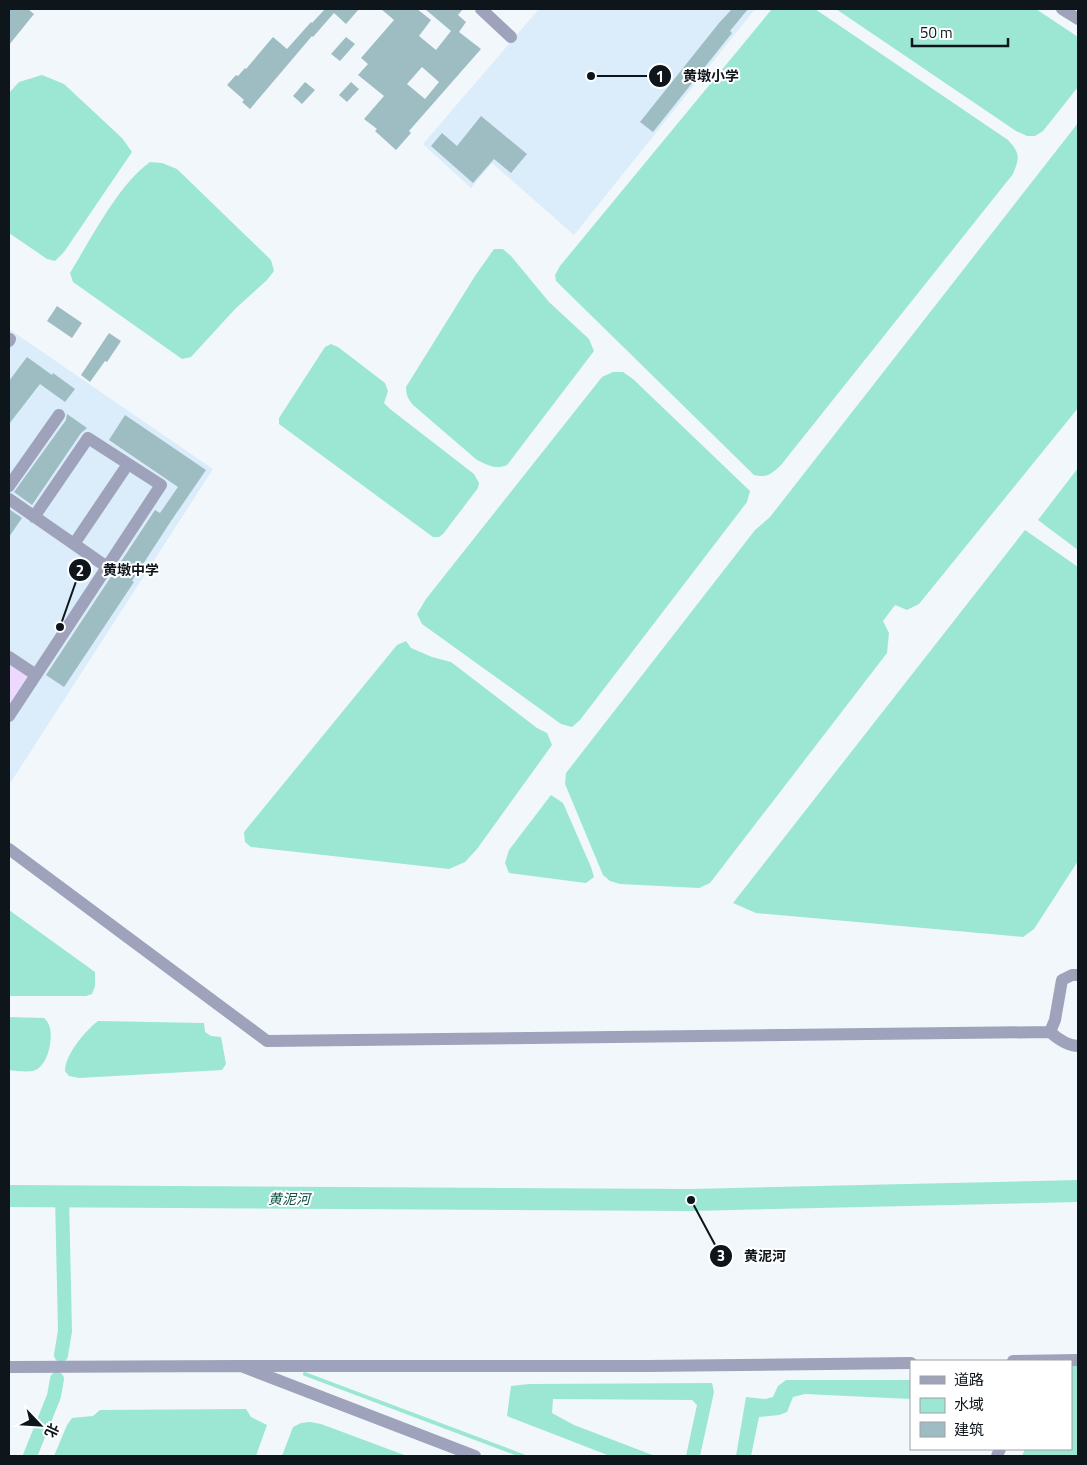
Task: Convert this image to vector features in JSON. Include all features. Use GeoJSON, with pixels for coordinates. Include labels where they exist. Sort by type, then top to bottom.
{"type":"FeatureCollection","features":[{"type":"Feature","properties":{"kind":"street"},"geometry":{"type":"LineString","coordinates":[[481,9],[511,37]]}},
{"type":"Feature","properties":{"kind":"street"},"geometry":{"type":"LineString","coordinates":[[1062,9],[1078,20]]}},
{"type":"Feature","properties":{"kind":"street"},"geometry":{"type":"LineString","coordinates":[[9,486],[59,415]]}},
{"type":"Feature","properties":{"kind":"street"},"geometry":{"type":"LineString","coordinates":[[9,716],[161,485],[88,438],[34,516]]}},
{"type":"Feature","properties":{"kind":"street"},"geometry":{"type":"LineString","coordinates":[[74,544],[128,464]]}},
{"type":"Feature","properties":{"kind":"street"},"geometry":{"type":"LineString","coordinates":[[9,499],[107,566]]}},
{"type":"Feature","properties":{"kind":"street"},"geometry":{"type":"LineString","coordinates":[[9,657],[36,675]]}},
{"type":"Feature","properties":{"kind":"street"},"geometry":{"type":"LineString","coordinates":[[9,849],[267,1042],[1050,1032],[1059,1039],[1073,1046],[1078,1046]]}},
{"type":"Feature","properties":{"kind":"street"},"geometry":{"type":"LineString","coordinates":[[1050,1032],[1055,1020],[1062,980],[1072,975],[1078,975]]}},
{"type":"Feature","properties":{"kind":"street"},"geometry":{"type":"LineString","coordinates":[[9,1368],[648,1366],[910,1363]]}},
{"type":"Feature","properties":{"kind":"street"},"geometry":{"type":"LineString","coordinates":[[241,1366],[475,1456]]}},
{"type":"Feature","properties":{"kind":"shaded area"},"geometry":{"type":"Polygon","coordinates":[[[539,9],[755,9],[574,235],[492,163],[471,188],[423,144],[539,9]]]}},
{"type":"Feature","properties":{"kind":"shaded area"},"geometry":{"type":"Polygon","coordinates":[[[9,329],[213,469],[9,785],[9,329]]]}},
{"type":"Feature","properties":{"kind":"shaded area"},"geometry":{"type":"Polygon","coordinates":[[[9,664],[27,676],[9,705],[9,664]]]}},
{"type":"Feature","properties":{"kind":"water"},"geometry":{"type":"Polygon","coordinates":[[[772,9],[815,9],[1008,140],[1015,148],[1018,159],[1013,174],[781,465],[772,473],[763,476],[754,475],[556,281],[555,275],[560,266],[772,9]]]}},
{"type":"Feature","properties":{"kind":"water"},"geometry":{"type":"Polygon","coordinates":[[[836,9],[1036,9],[1078,37],[1078,87],[1043,131],[1035,136],[1027,136],[1016,131],[836,9]]]}},
{"type":"Feature","properties":{"kind":"water"},"geometry":{"type":"Polygon","coordinates":[[[42,75],[64,84],[122,138],[132,152],[64,252],[55,261],[47,259],[9,233],[9,93],[19,82],[42,75]]]}},
{"type":"Feature","properties":{"kind":"water"},"geometry":{"type":"Polygon","coordinates":[[[1078,123],[1078,408],[919,604],[907,610],[895,605],[883,621],[889,633],[887,653],[710,883],[699,888],[620,884],[610,881],[603,875],[565,784],[566,773],[755,530],[770,517],[1078,123]]]}},
{"type":"Feature","properties":{"kind":"water"},"geometry":{"type":"Polygon","coordinates":[[[150,162],[162,163],[177,169],[271,260],[274,271],[267,280],[235,309],[191,357],[182,359],[73,282],[70,273],[116,198],[138,172],[150,162]]]}},
{"type":"Feature","properties":{"kind":"water"},"geometry":{"type":"Polygon","coordinates":[[[494,249],[503,249],[511,256],[549,302],[589,339],[594,351],[507,465],[499,467],[477,460],[413,405],[406,392],[406,387],[475,276],[494,249]]]}},
{"type":"Feature","properties":{"kind":"water"},"geometry":{"type":"Polygon","coordinates":[[[331,344],[338,347],[385,383],[388,391],[384,403],[390,409],[474,474],[479,483],[478,488],[439,537],[433,537],[279,424],[279,418],[325,347],[331,344]]]}},
{"type":"Feature","properties":{"kind":"water"},"geometry":{"type":"Polygon","coordinates":[[[613,372],[623,372],[633,379],[750,491],[747,502],[580,720],[572,727],[561,724],[422,624],[417,614],[426,599],[602,377],[613,372]]]}},
{"type":"Feature","properties":{"kind":"water"},"geometry":{"type":"Polygon","coordinates":[[[1078,468],[1078,550],[1038,520],[1078,468]]]}},
{"type":"Feature","properties":{"kind":"water"},"geometry":{"type":"Polygon","coordinates":[[[1025,530],[1078,567],[1078,861],[1034,929],[1023,937],[756,913],[733,903],[1025,530]]]}},
{"type":"Feature","properties":{"kind":"water"},"geometry":{"type":"Polygon","coordinates":[[[406,641],[411,648],[432,657],[451,662],[537,728],[547,733],[552,745],[477,849],[465,862],[449,869],[251,847],[245,842],[244,832],[397,645],[406,641]]]}},
{"type":"Feature","properties":{"kind":"water"},"geometry":{"type":"Polygon","coordinates":[[[551,795],[563,803],[591,867],[594,877],[586,883],[509,873],[505,863],[509,850],[551,795]]]}},
{"type":"Feature","properties":{"kind":"water"},"geometry":{"type":"Polygon","coordinates":[[[9,910],[95,972],[95,986],[92,994],[86,996],[9,996],[9,910]]]}},
{"type":"Feature","properties":{"kind":"water"},"geometry":{"type":"Polygon","coordinates":[[[9,1017],[44,1018],[48,1023],[51,1037],[50,1044],[46,1058],[38,1069],[33,1071],[9,1070],[9,1017]]]}},
{"type":"Feature","properties":{"kind":"water"},"geometry":{"type":"Polygon","coordinates":[[[98,1021],[204,1023],[205,1032],[211,1036],[221,1037],[226,1064],[222,1070],[79,1078],[69,1076],[65,1071],[68,1058],[82,1037],[98,1021]]]}},
{"type":"Feature","properties":{"kind":"water"},"geometry":{"type":"Polygon","coordinates":[[[1072,1366],[1078,1366],[1078,1456],[1022,1456],[1025,1450],[1072,1450],[1072,1366]]]}},
{"type":"Feature","properties":{"kind":"water"},"geometry":{"type":"Polygon","coordinates":[[[786,1380],[910,1380],[910,1399],[805,1394],[793,1397],[787,1412],[779,1415],[759,1417],[751,1456],[736,1456],[746,1397],[765,1399],[773,1397],[778,1386],[786,1380]]]}},
{"type":"Feature","properties":{"kind":"water"},"geometry":{"type":"Polygon","coordinates":[[[712,1383],[714,1392],[700,1456],[686,1456],[697,1405],[692,1400],[553,1399],[552,1413],[574,1425],[655,1456],[610,1456],[507,1416],[511,1386],[529,1384],[712,1383]]]}},
{"type":"Feature","properties":{"kind":"water"},"geometry":{"type":"Polygon","coordinates":[[[246,1409],[251,1417],[267,1425],[256,1456],[54,1456],[67,1425],[72,1418],[93,1416],[100,1410],[246,1409]]]}},
{"type":"Feature","properties":{"kind":"water"},"geometry":{"type":"Polygon","coordinates":[[[301,1423],[321,1424],[407,1456],[282,1456],[293,1427],[301,1423]]]}},
{"type":"Feature","properties":{"kind":"building"},"geometry":{"type":"Polygon","coordinates":[[[9,9],[28,9],[34,14],[9,45],[9,9]]]}},
{"type":"Feature","properties":{"kind":"building"},"geometry":{"type":"Polygon","coordinates":[[[325,9],[359,9],[346,24],[334,13],[250,109],[242,102],[244,100],[227,85],[236,75],[238,76],[246,69],[273,37],[287,49],[325,9]]]}},
{"type":"Feature","properties":{"kind":"building"},"geometry":{"type":"Polygon","coordinates":[[[381,9],[417,9],[431,20],[419,36],[436,50],[451,31],[425,9],[463,9],[458,15],[466,22],[459,32],[481,49],[409,131],[411,133],[396,150],[375,131],[377,129],[364,119],[384,96],[358,75],[368,64],[361,58],[394,20],[381,9]],[[422,67],[407,84],[425,99],[439,82],[422,67]]]}},
{"type":"Feature","properties":{"kind":"building"},"geometry":{"type":"Polygon","coordinates":[[[732,9],[748,9],[730,31],[732,33],[653,132],[640,122],[732,9]]]}},
{"type":"Feature","properties":{"kind":"building"},"geometry":{"type":"Polygon","coordinates":[[[346,37],[355,44],[340,61],[331,54],[346,37]]]}},
{"type":"Feature","properties":{"kind":"building"},"geometry":{"type":"Polygon","coordinates":[[[305,82],[315,90],[302,104],[293,96],[305,82]]]}},
{"type":"Feature","properties":{"kind":"building"},"geometry":{"type":"Polygon","coordinates":[[[351,82],[359,89],[347,102],[339,95],[351,82]]]}},
{"type":"Feature","properties":{"kind":"building"},"geometry":{"type":"Polygon","coordinates":[[[481,116],[527,154],[511,173],[494,159],[473,183],[431,146],[442,133],[457,146],[481,116]]]}},
{"type":"Feature","properties":{"kind":"building"},"geometry":{"type":"Polygon","coordinates":[[[57,306],[82,323],[72,338],[47,321],[57,306]]]}},
{"type":"Feature","properties":{"kind":"building"},"geometry":{"type":"Polygon","coordinates":[[[109,333],[121,341],[90,382],[81,375],[109,333]]]}},
{"type":"Feature","properties":{"kind":"building"},"geometry":{"type":"Polygon","coordinates":[[[27,357],[75,389],[65,402],[40,384],[9,424],[9,381],[27,357]]]}},
{"type":"Feature","properties":{"kind":"building"},"geometry":{"type":"Polygon","coordinates":[[[67,414],[87,428],[81,433],[32,505],[14,492],[66,420],[67,414]]]}},
{"type":"Feature","properties":{"kind":"building"},"geometry":{"type":"Polygon","coordinates":[[[125,415],[206,470],[64,687],[46,675],[155,510],[160,513],[178,487],[109,440],[125,415]]]}},
{"type":"Feature","properties":{"kind":"building"},"geometry":{"type":"Polygon","coordinates":[[[9,509],[22,518],[9,537],[9,509]]]}},
{"type":"Feature","properties":{"kind":"waterway","name":"黄泥河"},"geometry":{"type":"LineString","coordinates":[[9,1196],[691,1200],[1078,1191]]}},
{"type":"Feature","properties":{"kind":"waterway"},"geometry":{"type":"LineString","coordinates":[[61,1355],[65,1331],[62,1196]]}},
{"type":"Feature","properties":{"kind":"waterway"},"geometry":{"type":"LineString","coordinates":[[305,1374],[523,1456]]}},
{"type":"Feature","properties":{"kind":"waterway"},"geometry":{"type":"LineString","coordinates":[[30,1456],[54,1396],[57,1379]]}},
{"type":"Feature","properties":{"kind":"place","name":"黄墩小学"},"geometry":{"type":"Point","coordinates":[591,76]}},
{"type":"Feature","properties":{"kind":"place","name":"黄墩中学"},"geometry":{"type":"Point","coordinates":[60,627]}},
{"type":"Feature","properties":{"kind":"place","name":"黄泥河"},"geometry":{"type":"Point","coordinates":[691,1200]}}]}
